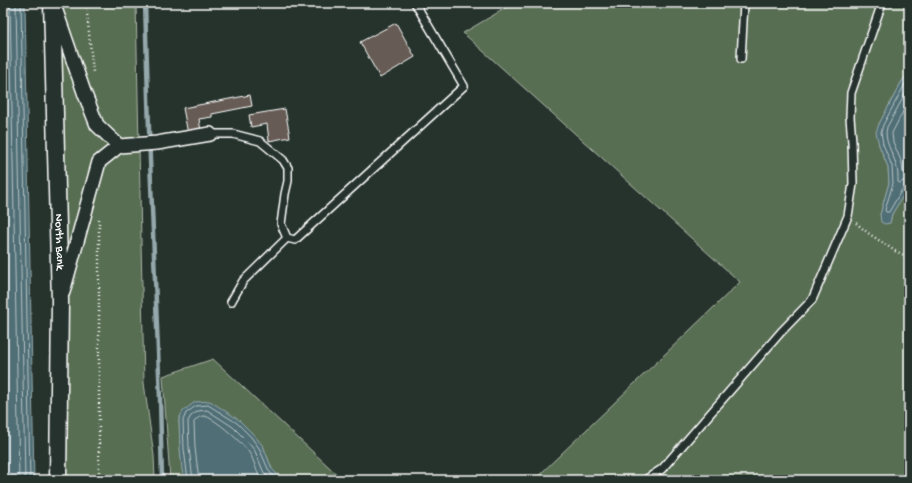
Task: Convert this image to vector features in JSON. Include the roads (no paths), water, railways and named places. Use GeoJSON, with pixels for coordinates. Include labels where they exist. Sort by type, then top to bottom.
{"type":"FeatureCollection","features":[{"type":"Feature","properties":{"kind":"street"},"geometry":{"type":"LineString","coordinates":[[53,3],[97,125],[119,146]]}},
{"type":"Feature","properties":{"kind":"street","name":"North Bank"},"geometry":{"type":"LineString","coordinates":[[53,3],[60,301],[58,480]]}},
{"type":"Feature","properties":{"kind":"street"},"geometry":{"type":"LineString","coordinates":[[60,301],[99,162],[119,146],[157,143],[210,134]]}},
{"type":"Feature","properties":{"kind":"lane"},"geometry":{"type":"LineString","coordinates":[[287,238],[296,240],[464,86],[415,3]]}},
{"type":"Feature","properties":{"kind":"lane"},"geometry":{"type":"LineString","coordinates":[[741,59],[744,3]]}},
{"type":"Feature","properties":{"kind":"lane"},"geometry":{"type":"LineString","coordinates":[[646,480],[662,469],[781,332],[812,300],[848,216],[853,184],[850,117],[852,93],[882,3]]}},
{"type":"Feature","properties":{"kind":"lane"},"geometry":{"type":"LineString","coordinates":[[210,134],[233,134],[260,141],[283,160],[288,168],[288,181],[281,224],[287,238]]}},
{"type":"Feature","properties":{"kind":"lane"},"geometry":{"type":"LineString","coordinates":[[231,302],[243,281],[287,238]]}},
{"type":"Feature","properties":{"kind":"water"},"geometry":{"type":"Polygon","coordinates":[[[3,3],[25,3],[34,480],[3,480],[3,3]]]}},
{"type":"Feature","properties":{"kind":"water"},"geometry":{"type":"Polygon","coordinates":[[[909,73],[909,186],[892,214],[890,223],[885,224],[881,222],[880,215],[889,183],[888,167],[879,145],[876,132],[902,81],[909,73]]]}},
{"type":"Feature","properties":{"kind":"water"},"geometry":{"type":"Polygon","coordinates":[[[210,401],[239,420],[253,434],[263,446],[272,469],[283,480],[185,480],[182,470],[179,419],[183,411],[195,402],[210,401]]]}},
{"type":"Feature","properties":{"kind":"waterway"},"geometry":{"type":"LineString","coordinates":[[145,3],[162,480]]}}]}
